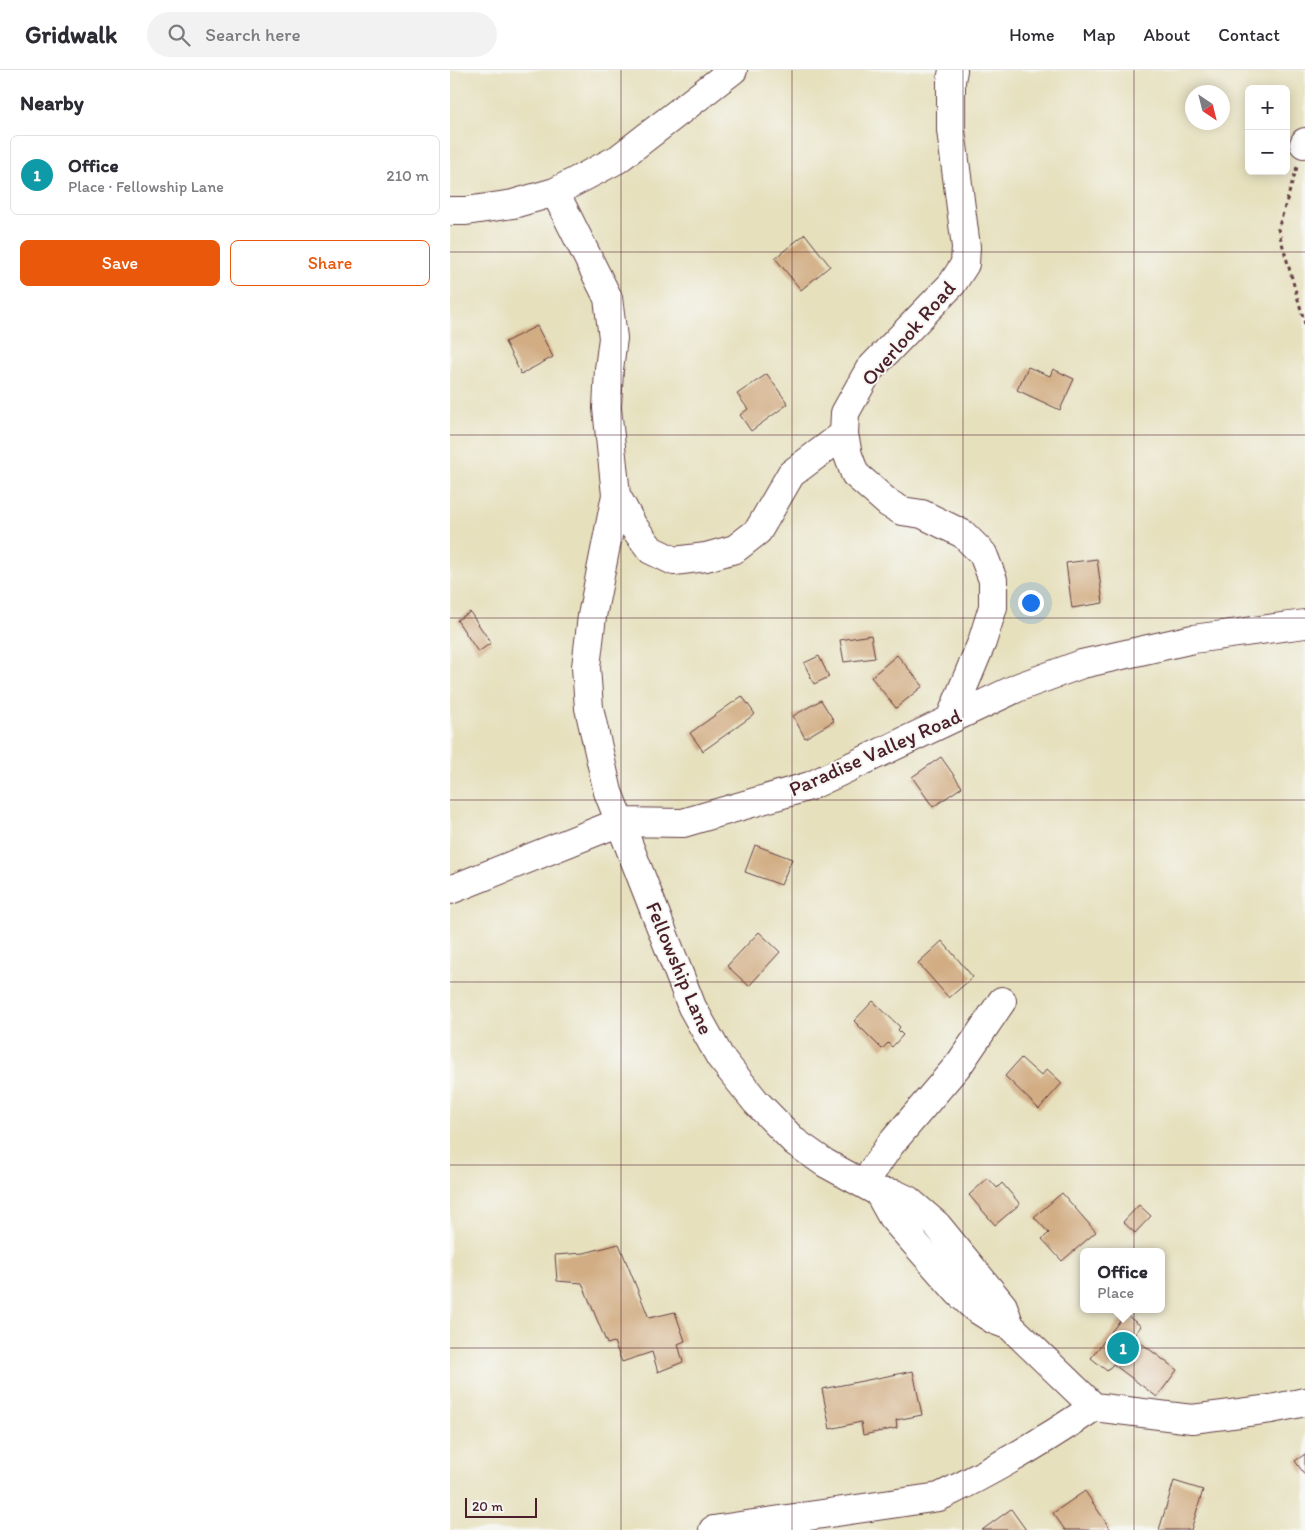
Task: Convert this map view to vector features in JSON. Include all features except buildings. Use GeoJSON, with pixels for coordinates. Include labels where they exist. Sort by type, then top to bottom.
{"type":"FeatureCollection","features":[{"type":"Feature","properties":{"kind":"street"},"geometry":{"type":"LineString","coordinates":[[450,211],[466,211],[513,204],[555,192],[618,158],[733,70]]}},
{"type":"Feature","properties":{"kind":"street","name":"Overlook Road"},"geometry":{"type":"LineString","coordinates":[[950,719],[991,616],[994,580],[983,554],[963,534],[922,514],[902,511],[888,503],[855,474],[848,455],[844,434],[844,413],[869,370],[952,284],[965,264],[964,227],[951,130],[951,80],[954,70]]}},
{"type":"Feature","properties":{"kind":"street"},"geometry":{"type":"LineString","coordinates":[[555,192],[608,298],[613,338],[607,408],[616,496],[633,526],[651,550],[674,561],[706,558],[735,549],[758,531],[791,474],[844,434]]}},
{"type":"Feature","properties":{"kind":"street","name":"Fellowship Lane"},"geometry":{"type":"LineString","coordinates":[[616,496],[592,616],[586,667],[589,708],[608,792],[692,1007],[720,1057],[756,1102],[795,1142],[825,1163],[871,1188]]}},
{"type":"Feature","properties":{"kind":"street","name":"Paradise Valley Road"},"geometry":{"type":"LineString","coordinates":[[450,890],[620,822],[683,822],[810,786],[1020,687],[1082,664],[1194,639],[1305,624]]}},
{"type":"Feature","properties":{"kind":"street"},"geometry":{"type":"LineString","coordinates":[[1002,1001],[960,1063],[890,1144],[871,1188],[892,1216],[958,1292],[975,1308],[994,1320],[1010,1326],[1094,1407],[1192,1419],[1271,1409],[1305,1402]]}},
{"type":"Feature","properties":{"kind":"street"},"geometry":{"type":"LineString","coordinates":[[713,1530],[939,1497],[980,1477],[1048,1439],[1094,1407]]}},
{"type":"Feature","properties":{"kind":"path"},"geometry":{"type":"LineString","coordinates":[[1305,143],[1278,230],[1305,324]]}},
{"type":"Feature","properties":{"kind":"place","name":"Office"},"geometry":{"type":"Point","coordinates":[1123,1348]}}]}
